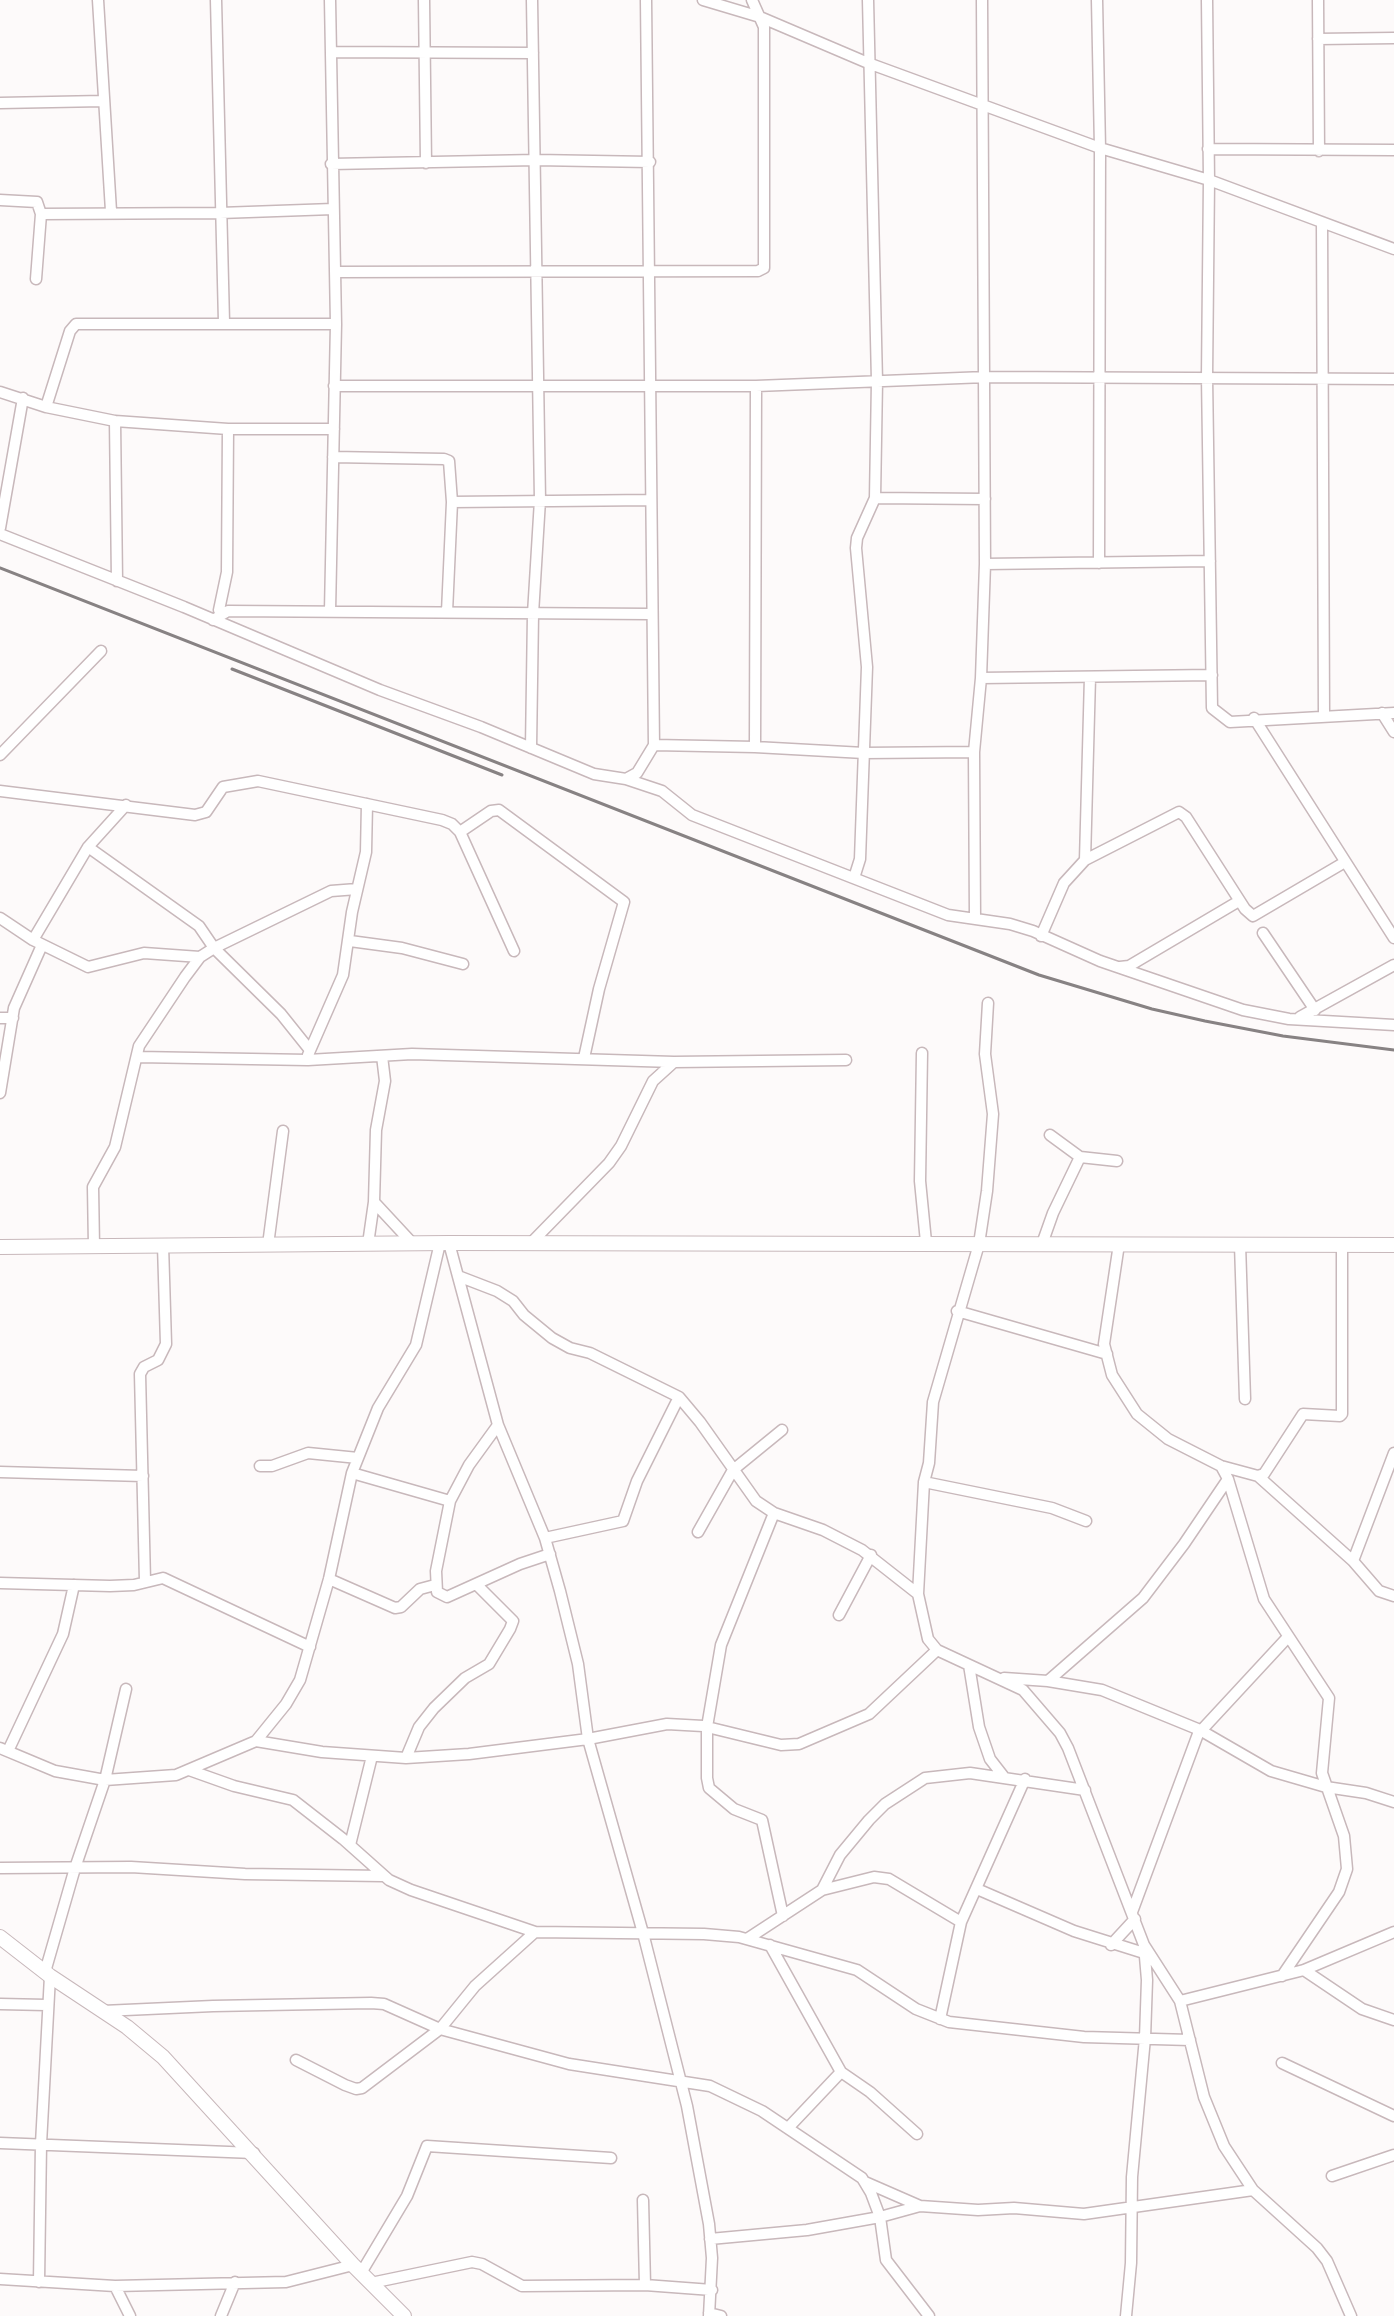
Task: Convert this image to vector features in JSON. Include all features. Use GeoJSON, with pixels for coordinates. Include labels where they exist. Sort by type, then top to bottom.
{"type":"FeatureCollection","features":[{"type":"Feature","properties":{"kind":"street"},"geometry":{"type":"LineString","coordinates":[[98,0],[111,212]]}},
{"type":"Feature","properties":{"kind":"street"},"geometry":{"type":"LineString","coordinates":[[216,0],[224,322]]}},
{"type":"Feature","properties":{"kind":"street"},"geometry":{"type":"LineString","coordinates":[[330,0],[331,164],[336,324],[330,611]]}},
{"type":"Feature","properties":{"kind":"street"},"geometry":{"type":"LineString","coordinates":[[424,0],[426,163]]}},
{"type":"Feature","properties":{"kind":"street"},"geometry":{"type":"LineString","coordinates":[[531,748],[533,614],[540,500],[532,0]]}},
{"type":"Feature","properties":{"kind":"street"},"geometry":{"type":"LineString","coordinates":[[626,779],[637,773],[654,745],[650,614],[650,162],[646,0]]}},
{"type":"Feature","properties":{"kind":"street"},"geometry":{"type":"LineString","coordinates":[[703,0],[759,17],[868,63],[1100,148],[1209,180],[1394,249]]}},
{"type":"Feature","properties":{"kind":"street"},"geometry":{"type":"LineString","coordinates":[[335,272],[758,271],[764,268],[764,27],[752,0]]}},
{"type":"Feature","properties":{"kind":"street"},"geometry":{"type":"LineString","coordinates":[[854,878],[860,859],[867,667],[856,548],[857,538],[875,498],[877,381],[868,0]]}},
{"type":"Feature","properties":{"kind":"street"},"geometry":{"type":"LineString","coordinates":[[975,920],[974,752],[981,678],[985,564],[986,377],[982,0]]}},
{"type":"Feature","properties":{"kind":"street"},"geometry":{"type":"LineString","coordinates":[[1097,0],[1100,148],[1099,563]]}},
{"type":"Feature","properties":{"kind":"street"},"geometry":{"type":"LineString","coordinates":[[1207,0],[1209,180],[1207,377],[1212,708],[1230,722],[1254,718],[1324,714],[1388,713],[1394,732]]}},
{"type":"Feature","properties":{"kind":"street"},"geometry":{"type":"LineString","coordinates":[[1318,0],[1319,151]]}},
{"type":"Feature","properties":{"kind":"street"},"geometry":{"type":"LineString","coordinates":[[1318,39],[1394,38]]}},
{"type":"Feature","properties":{"kind":"street"},"geometry":{"type":"LineString","coordinates":[[331,52],[533,53]]}},
{"type":"Feature","properties":{"kind":"street"},"geometry":{"type":"LineString","coordinates":[[0,104],[103,101]]}},
{"type":"Feature","properties":{"kind":"street"},"geometry":{"type":"LineString","coordinates":[[1208,149],[1394,150]]}},
{"type":"Feature","properties":{"kind":"street"},"geometry":{"type":"LineString","coordinates":[[331,164],[536,160],[650,162]]}},
{"type":"Feature","properties":{"kind":"street"},"geometry":{"type":"LineString","coordinates":[[0,200],[34,200],[41,214],[36,279]]}},
{"type":"Feature","properties":{"kind":"street"},"geometry":{"type":"LineString","coordinates":[[41,214],[220,213],[333,208]]}},
{"type":"Feature","properties":{"kind":"street"},"geometry":{"type":"LineString","coordinates":[[1322,224],[1324,714]]}},
{"type":"Feature","properties":{"kind":"street"},"geometry":{"type":"LineString","coordinates":[[46,407],[70,331],[76,324],[224,322],[336,324]]}},
{"type":"Feature","properties":{"kind":"street"},"geometry":{"type":"LineString","coordinates":[[334,386],[756,387],[986,377],[1394,379]]}},
{"type":"Feature","properties":{"kind":"street"},"geometry":{"type":"LineString","coordinates":[[755,747],[756,387]]}},
{"type":"Feature","properties":{"kind":"street"},"geometry":{"type":"LineString","coordinates":[[0,392],[46,407],[115,422],[228,429],[334,429]]}},
{"type":"Feature","properties":{"kind":"street"},"geometry":{"type":"LineString","coordinates":[[0,528],[23,399]]}},
{"type":"Feature","properties":{"kind":"street"},"geometry":{"type":"LineString","coordinates":[[115,422],[117,581]]}},
{"type":"Feature","properties":{"kind":"street"},"geometry":{"type":"LineString","coordinates":[[213,620],[223,610],[227,573],[228,429]]}},
{"type":"Feature","properties":{"kind":"street"},"geometry":{"type":"LineString","coordinates":[[333,457],[447,459],[451,467],[452,502],[447,612]]}},
{"type":"Feature","properties":{"kind":"street"},"geometry":{"type":"LineString","coordinates":[[875,498],[985,499]]}},
{"type":"Feature","properties":{"kind":"street"},"geometry":{"type":"LineString","coordinates":[[452,502],[651,500]]}},
{"type":"Feature","properties":{"kind":"street"},"geometry":{"type":"LineString","coordinates":[[0,534],[184,607],[380,690],[594,774],[626,779],[662,791],[692,815],[948,915],[1010,924],[1119,967],[1243,1010],[1297,1018],[1394,1024]]}},
{"type":"Feature","properties":{"kind":"street"},"geometry":{"type":"LineString","coordinates":[[985,564],[1210,561]]}},
{"type":"Feature","properties":{"kind":"street"},"geometry":{"type":"LineString","coordinates":[[184,607],[223,610],[650,614]]}},
{"type":"Feature","properties":{"kind":"street"},"geometry":{"type":"LineString","coordinates":[[0,755],[101,651]]}},
{"type":"Feature","properties":{"kind":"street"},"geometry":{"type":"LineString","coordinates":[[981,678],[1212,675]]}},
{"type":"Feature","properties":{"kind":"street"},"geometry":{"type":"LineString","coordinates":[[1085,860],[1090,677]]}},
{"type":"Feature","properties":{"kind":"street"},"geometry":{"type":"LineString","coordinates":[[1254,718],[1394,938]]}},
{"type":"Feature","properties":{"kind":"street"},"geometry":{"type":"LineString","coordinates":[[654,745],[755,747],[864,753],[974,752]]}},
{"type":"Feature","properties":{"kind":"street"},"geometry":{"type":"LineString","coordinates":[[0,791],[202,814],[223,787],[258,781],[442,820],[452,824],[460,832],[514,951]]}},
{"type":"Feature","properties":{"kind":"street"},"geometry":{"type":"LineString","coordinates":[[308,1055],[343,975],[357,889],[366,852],[367,804]]}},
{"type":"Feature","properties":{"kind":"street"},"geometry":{"type":"LineString","coordinates":[[0,1093],[13,1018],[21,988],[38,943],[88,847],[126,805]]}},
{"type":"Feature","properties":{"kind":"street"},"geometry":{"type":"LineString","coordinates":[[460,832],[491,811],[499,810],[624,902],[599,989],[584,1058]]}},
{"type":"Feature","properties":{"kind":"street"},"geometry":{"type":"LineString","coordinates":[[1041,936],[1064,883],[1085,860],[1179,812],[1186,818],[1239,901],[1253,916],[1345,862]]}},
{"type":"Feature","properties":{"kind":"street"},"geometry":{"type":"LineString","coordinates":[[88,847],[199,926],[214,948],[281,1014],[308,1055]]}},
{"type":"Feature","properties":{"kind":"street"},"geometry":{"type":"LineString","coordinates":[[94,1246],[93,1187],[115,1147],[147,1030],[200,957],[331,891],[357,889]]}},
{"type":"Feature","properties":{"kind":"street"},"geometry":{"type":"LineString","coordinates":[[1119,967],[1129,966],[1239,901]]}},
{"type":"Feature","properties":{"kind":"street"},"geometry":{"type":"LineString","coordinates":[[0,918],[38,943],[88,967],[144,953],[200,957]]}},
{"type":"Feature","properties":{"kind":"street"},"geometry":{"type":"LineString","coordinates":[[1263,933],[1315,1010]]}},
{"type":"Feature","properties":{"kind":"street"},"geometry":{"type":"LineString","coordinates":[[350,941],[402,948],[463,964]]}},
{"type":"Feature","properties":{"kind":"street"},"geometry":{"type":"LineString","coordinates":[[1297,1018],[1394,965]]}},
{"type":"Feature","properties":{"kind":"street"},"geometry":{"type":"LineString","coordinates":[[988,1003],[985,1054],[993,1114],[988,1179],[979,1244],[957,1311],[933,1402],[929,1463],[924,1482],[918,1594],[928,1639],[937,1650],[1023,1690],[1060,1733],[1085,1790],[1144,1949],[1147,1980],[1131,2206],[1130,2272],[1126,2316]]}},
{"type":"Feature","properties":{"kind":"street"},"geometry":{"type":"LineString","coordinates":[[0,1018],[13,1018]]}},
{"type":"Feature","properties":{"kind":"street"},"geometry":{"type":"LineString","coordinates":[[922,1053],[920,1180],[926,1242]]}},
{"type":"Feature","properties":{"kind":"street"},"geometry":{"type":"LineString","coordinates":[[138,1057],[308,1055],[584,1058],[674,1062],[846,1060]]}},
{"type":"Feature","properties":{"kind":"street"},"geometry":{"type":"LineString","coordinates":[[368,1244],[374,1202],[376,1130],[385,1081],[382,1056]]}},
{"type":"Feature","properties":{"kind":"street"},"geometry":{"type":"LineString","coordinates":[[531,1243],[609,1163],[621,1146],[653,1081],[674,1062]]}},
{"type":"Feature","properties":{"kind":"street"},"geometry":{"type":"LineString","coordinates":[[268,1245],[283,1131]]}},
{"type":"Feature","properties":{"kind":"street"},"geometry":{"type":"LineString","coordinates":[[1050,1134],[1080,1157],[1118,1161]]}},
{"type":"Feature","properties":{"kind":"street"},"geometry":{"type":"LineString","coordinates":[[1042,1244],[1053,1213],[1080,1157]]}},
{"type":"Feature","properties":{"kind":"street"},"geometry":{"type":"LineString","coordinates":[[374,1202],[413,1244]]}},
{"type":"Feature","properties":{"kind":"street"},"geometry":{"type":"LineString","coordinates":[[0,1247],[926,1242],[1394,1245]]}},
{"type":"Feature","properties":{"kind":"street"},"geometry":{"type":"LineString","coordinates":[[444,1243],[458,1276],[498,1425],[550,1554],[578,1664],[588,1739],[643,1933],[693,2135],[710,2239],[712,2290],[709,2315],[721,2316]]}},
{"type":"Feature","properties":{"kind":"street"},"geometry":{"type":"LineString","coordinates":[[74,1585],[63,1634],[4,1749],[55,1771],[105,1780],[176,1776],[256,1741],[286,1704],[300,1680],[329,1579],[352,1473],[378,1408],[416,1345],[444,1243]]}},
{"type":"Feature","properties":{"kind":"street"},"geometry":{"type":"LineString","coordinates":[[1119,1244],[1104,1344],[1112,1374],[1137,1414],[1168,1439],[1221,1466],[1258,1476],[1353,1562],[1379,1591],[1394,1596]]}},
{"type":"Feature","properties":{"kind":"street"},"geometry":{"type":"LineString","coordinates":[[1240,1244],[1245,1400]]}},
{"type":"Feature","properties":{"kind":"street"},"geometry":{"type":"LineString","coordinates":[[145,1581],[140,1374],[144,1367],[158,1360],[166,1344],[163,1245]]}},
{"type":"Feature","properties":{"kind":"street"},"geometry":{"type":"LineString","coordinates":[[1258,1476],[1264,1474],[1303,1414],[1340,1416],[1342,1414],[1342,1245]]}},
{"type":"Feature","properties":{"kind":"street"},"geometry":{"type":"LineString","coordinates":[[458,1276],[497,1291],[513,1301],[524,1315],[552,1338],[570,1348],[590,1353],[679,1397],[705,1429],[756,1501],[774,1513],[823,1530],[871,1555],[918,1594]]}},
{"type":"Feature","properties":{"kind":"street"},"geometry":{"type":"LineString","coordinates":[[957,1311],[1107,1354]]}},
{"type":"Feature","properties":{"kind":"street"},"geometry":{"type":"LineString","coordinates":[[544,1538],[623,1521],[637,1481],[679,1397]]}},
{"type":"Feature","properties":{"kind":"street"},"geometry":{"type":"LineString","coordinates":[[498,1425],[469,1465],[450,1501],[435,1585],[437,1592],[447,1597],[550,1554]]}},
{"type":"Feature","properties":{"kind":"street"},"geometry":{"type":"LineString","coordinates":[[698,1532],[733,1470],[782,1430]]}},
{"type":"Feature","properties":{"kind":"street"},"geometry":{"type":"LineString","coordinates":[[260,1466],[272,1466],[308,1453],[358,1458]]}},
{"type":"Feature","properties":{"kind":"street"},"geometry":{"type":"LineString","coordinates":[[1353,1562],[1394,1453]]}},
{"type":"Feature","properties":{"kind":"street"},"geometry":{"type":"LineString","coordinates":[[1221,1466],[1228,1479],[1264,1599],[1287,1638],[1326,1689],[1329,1698],[1323,1761],[1326,1787],[1344,1836],[1347,1869],[1339,1892],[1282,1976]]}},
{"type":"Feature","properties":{"kind":"street"},"geometry":{"type":"LineString","coordinates":[[0,1472],[142,1476]]}},
{"type":"Feature","properties":{"kind":"street"},"geometry":{"type":"LineString","coordinates":[[352,1473],[450,1501]]}},
{"type":"Feature","properties":{"kind":"street"},"geometry":{"type":"LineString","coordinates":[[1048,1681],[1143,1598],[1184,1544],[1228,1479]]}},
{"type":"Feature","properties":{"kind":"street"},"geometry":{"type":"LineString","coordinates":[[924,1482],[1052,1508],[1086,1521]]}},
{"type":"Feature","properties":{"kind":"street"},"geometry":{"type":"LineString","coordinates":[[774,1513],[721,1645],[707,1727],[709,1788],[734,1809],[762,1820],[783,1916]]}},
{"type":"Feature","properties":{"kind":"street"},"geometry":{"type":"LineString","coordinates":[[839,1615],[871,1555]]}},
{"type":"Feature","properties":{"kind":"street"},"geometry":{"type":"LineString","coordinates":[[0,1583],[118,1586],[163,1578],[181,1584],[310,1647]]}},
{"type":"Feature","properties":{"kind":"street"},"geometry":{"type":"LineString","coordinates":[[329,1579],[395,1608],[400,1607],[420,1589],[435,1585]]}},
{"type":"Feature","properties":{"kind":"street"},"geometry":{"type":"LineString","coordinates":[[406,1758],[419,1726],[465,1678],[489,1664],[510,1629],[513,1621],[476,1584]]}},
{"type":"Feature","properties":{"kind":"street"},"geometry":{"type":"LineString","coordinates":[[1111,1944],[1133,1916],[1200,1730],[1287,1638]]}},
{"type":"Feature","properties":{"kind":"street"},"geometry":{"type":"LineString","coordinates":[[256,1741],[322,1752],[406,1758],[469,1754],[588,1739],[667,1724],[707,1727],[781,1745],[799,1744],[869,1714],[937,1650]]}},
{"type":"Feature","properties":{"kind":"street"},"geometry":{"type":"LineString","coordinates":[[969,1665],[979,1727],[990,1759],[1004,1777]]}},
{"type":"Feature","properties":{"kind":"street"},"geometry":{"type":"LineString","coordinates":[[998,1678],[1048,1681],[1101,1690],[1200,1730],[1271,1772],[1326,1787],[1366,1793],[1394,1802]]}},
{"type":"Feature","properties":{"kind":"street"},"geometry":{"type":"LineString","coordinates":[[39,2282],[47,1974],[75,1868],[105,1780],[126,1689]]}},
{"type":"Feature","properties":{"kind":"street"},"geometry":{"type":"LineString","coordinates":[[350,1845],[372,1756]]}},
{"type":"Feature","properties":{"kind":"street"},"geometry":{"type":"LineString","coordinates":[[189,1770],[234,1786],[293,1800],[350,1845],[383,1876],[411,1890],[535,1932],[704,1934],[747,1939],[857,1970],[916,2009],[940,2019],[1008,2030],[1084,2037],[1190,2040]]}},
{"type":"Feature","properties":{"kind":"street"},"geometry":{"type":"LineString","coordinates":[[822,1890],[840,1855],[869,1820],[885,1804],[925,1778],[970,1773],[1024,1779],[1085,1790]]}},
{"type":"Feature","properties":{"kind":"street"},"geometry":{"type":"LineString","coordinates":[[940,2019],[961,1922],[1024,1779]]}},
{"type":"Feature","properties":{"kind":"street"},"geometry":{"type":"LineString","coordinates":[[0,1868],[131,1867],[245,1874],[383,1876]]}},
{"type":"Feature","properties":{"kind":"street"},"geometry":{"type":"LineString","coordinates":[[747,1939],[822,1890],[874,1877],[889,1879],[961,1922]]}},
{"type":"Feature","properties":{"kind":"street"},"geometry":{"type":"LineString","coordinates":[[977,1890],[1111,1944],[1144,1949],[1180,2001],[1214,2126],[1224,2146],[1253,2190],[1327,2261],[1350,2316]]}},
{"type":"Feature","properties":{"kind":"street"},"geometry":{"type":"LineString","coordinates":[[296,2061],[345,2085],[362,2088],[441,2030],[475,1986],[535,1932]]}},
{"type":"Feature","properties":{"kind":"street"},"geometry":{"type":"LineString","coordinates":[[1180,2001],[1304,1970],[1394,1932]]}},
{"type":"Feature","properties":{"kind":"street"},"geometry":{"type":"LineString","coordinates":[[0,1937],[47,1974],[103,2011],[164,2057],[254,2153],[362,2274],[391,2311],[404,2316]]}},
{"type":"Feature","properties":{"kind":"street"},"geometry":{"type":"LineString","coordinates":[[771,1945],[841,2072],[870,2092],[917,2134]]}},
{"type":"Feature","properties":{"kind":"street"},"geometry":{"type":"LineString","coordinates":[[1304,1970],[1362,2009],[1394,2020]]}},
{"type":"Feature","properties":{"kind":"street"},"geometry":{"type":"LineString","coordinates":[[0,2004],[46,2005]]}},
{"type":"Feature","properties":{"kind":"street"},"geometry":{"type":"LineString","coordinates":[[103,2011],[213,2006],[384,2004],[441,2030],[569,2064],[710,2086],[762,2111],[852,2170],[865,2182],[920,2206]]}},
{"type":"Feature","properties":{"kind":"street"},"geometry":{"type":"LineString","coordinates":[[1282,2063],[1394,2116]]}},
{"type":"Feature","properties":{"kind":"street"},"geometry":{"type":"LineString","coordinates":[[788,2128],[841,2072]]}},
{"type":"Feature","properties":{"kind":"street"},"geometry":{"type":"LineString","coordinates":[[0,2143],[254,2153]]}},
{"type":"Feature","properties":{"kind":"street"},"geometry":{"type":"LineString","coordinates":[[362,2274],[407,2196],[427,2146],[611,2158]]}},
{"type":"Feature","properties":{"kind":"street"},"geometry":{"type":"LineString","coordinates":[[1332,2176],[1394,2155]]}},
{"type":"Feature","properties":{"kind":"street"},"geometry":{"type":"LineString","coordinates":[[865,2182],[880,2217],[886,2260],[929,2316]]}},
{"type":"Feature","properties":{"kind":"street"},"geometry":{"type":"LineString","coordinates":[[710,2239],[799,2231],[880,2217],[920,2206],[978,2210],[1014,2208],[1084,2214],[1253,2190]]}},
{"type":"Feature","properties":{"kind":"street"},"geometry":{"type":"LineString","coordinates":[[642,2200],[645,2285]]}},
{"type":"Feature","properties":{"kind":"street"},"geometry":{"type":"LineString","coordinates":[[0,2279],[115,2286],[286,2282],[472,2262],[482,2264],[522,2286],[645,2285],[712,2290]]}},
{"type":"Feature","properties":{"kind":"street"},"geometry":{"type":"LineString","coordinates":[[221,2316],[235,2282]]}},
{"type":"Feature","properties":{"kind":"street"},"geometry":{"type":"LineString","coordinates":[[115,2286],[130,2316]]}},
{"type":"Feature","properties":{"kind":"railway"},"geometry":{"type":"LineString","coordinates":[[0,568],[1039,975],[1152,1009],[1205,1021],[1283,1036],[1394,1050]]}},
{"type":"Feature","properties":{"kind":"railway"},"geometry":{"type":"LineString","coordinates":[[232,669],[502,775]]}}]}
